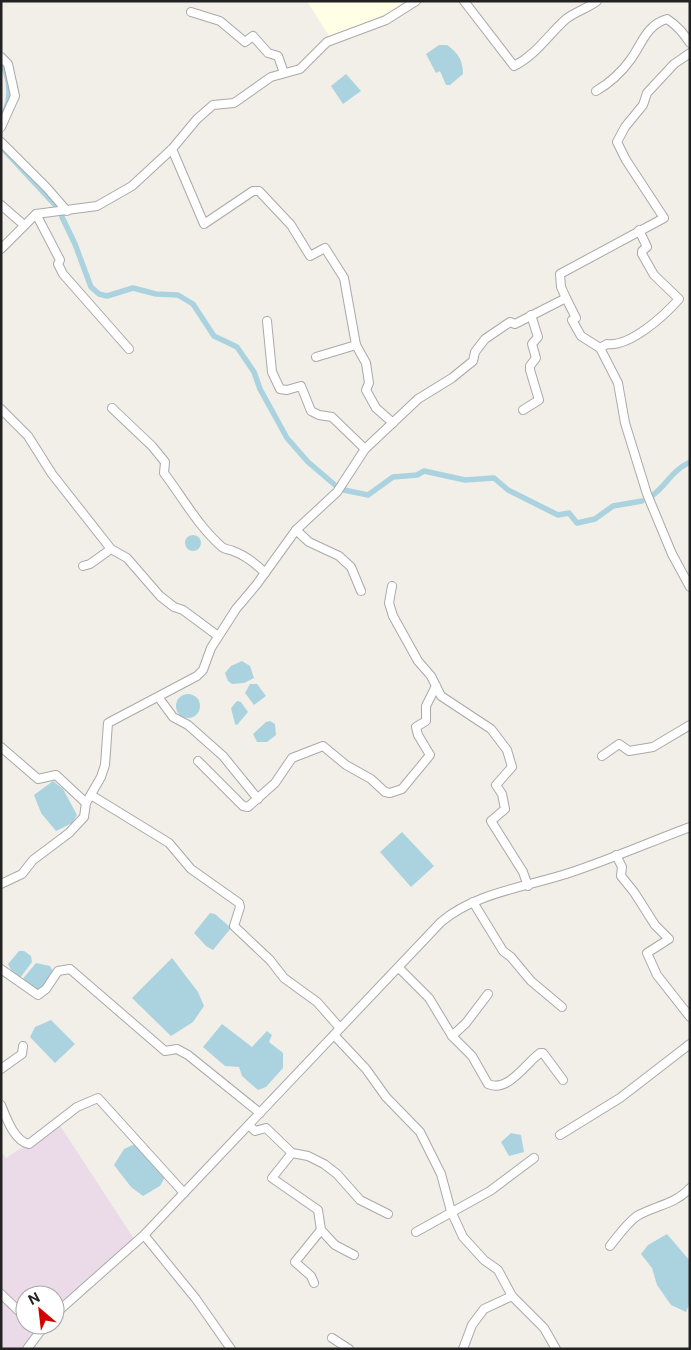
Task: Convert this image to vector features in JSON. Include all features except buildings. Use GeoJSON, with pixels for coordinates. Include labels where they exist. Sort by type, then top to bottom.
{"type":"FeatureCollection","features":[{"type":"Feature","properties":{"kind":"street"},"geometry":{"type":"LineString","coordinates":[[1,249],[36,214],[97,206],[132,186],[172,149],[197,119],[212,105],[234,103],[271,76],[300,68],[327,42],[386,20],[416,1]]}},
{"type":"Feature","properties":{"kind":"street"},"geometry":{"type":"LineString","coordinates":[[464,1],[514,66],[536,53],[539,45],[568,18],[597,1]]}},
{"type":"Feature","properties":{"kind":"street"},"geometry":{"type":"LineString","coordinates":[[192,12],[220,21],[245,42],[253,36],[268,53],[278,56],[284,73]]}},
{"type":"Feature","properties":{"kind":"street"},"geometry":{"type":"LineString","coordinates":[[596,91],[612,81],[630,61],[645,34],[658,22],[667,20],[674,23],[681,28],[690,43]]}},
{"type":"Feature","properties":{"kind":"street"},"geometry":{"type":"LineString","coordinates":[[690,52],[674,64],[647,93],[643,105],[625,127],[617,142],[633,172],[664,218],[560,274],[561,287],[576,318],[572,320],[581,336],[600,348],[618,382],[625,423],[659,526],[676,564],[690,587]]}},
{"type":"Feature","properties":{"kind":"street"},"geometry":{"type":"LineString","coordinates":[[1,57],[8,64],[15,96],[1,127]]}},
{"type":"Feature","properties":{"kind":"street"},"geometry":{"type":"LineString","coordinates":[[1,142],[67,211]]}},
{"type":"Feature","properties":{"kind":"street"},"geometry":{"type":"LineString","coordinates":[[172,149],[204,224],[253,191],[259,191],[291,225],[310,256],[325,248],[344,278],[356,345],[366,362],[369,383],[366,390],[376,408],[393,422]]}},
{"type":"Feature","properties":{"kind":"street"},"geometry":{"type":"LineString","coordinates":[[1,205],[24,225]]}},
{"type":"Feature","properties":{"kind":"street"},"geometry":{"type":"LineString","coordinates":[[36,214],[55,248],[60,260],[58,264],[63,274],[129,349]]}},
{"type":"Feature","properties":{"kind":"street"},"geometry":{"type":"LineString","coordinates":[[600,348],[607,344],[616,345],[628,341],[659,318],[679,299],[654,275],[642,254],[642,251],[648,247],[639,230]]}},
{"type":"Feature","properties":{"kind":"street"},"geometry":{"type":"LineString","coordinates":[[1,884],[22,874],[34,860],[70,833],[84,816],[86,802],[105,765],[108,723],[159,698],[203,670],[218,636],[236,609],[296,530],[338,492],[365,449],[418,400],[452,378],[473,361],[475,352],[492,334],[510,322],[515,324],[566,298]]}},
{"type":"Feature","properties":{"kind":"street"},"geometry":{"type":"LineString","coordinates":[[523,410],[539,400],[530,370],[530,366],[536,358],[532,344],[538,337],[531,316]]}},
{"type":"Feature","properties":{"kind":"street"},"geometry":{"type":"LineString","coordinates":[[266,322],[272,372],[280,389],[301,386],[311,410],[318,415],[332,417],[365,449]]}},
{"type":"Feature","properties":{"kind":"street"},"geometry":{"type":"LineString","coordinates":[[316,357],[356,345]]}},
{"type":"Feature","properties":{"kind":"street"},"geometry":{"type":"LineString","coordinates":[[112,408],[152,446],[165,462],[164,473],[187,502],[192,515],[211,536],[224,549],[233,550],[253,562],[265,573]]}},
{"type":"Feature","properties":{"kind":"street"},"geometry":{"type":"LineString","coordinates":[[1,409],[28,436],[44,462],[111,549],[127,558],[160,596],[174,607],[183,610],[218,636]]}},
{"type":"Feature","properties":{"kind":"street"},"geometry":{"type":"LineString","coordinates":[[296,530],[309,542],[339,556],[351,567],[361,591]]}},
{"type":"Feature","properties":{"kind":"street"},"geometry":{"type":"LineString","coordinates":[[83,566],[90,564],[111,549]]}},
{"type":"Feature","properties":{"kind":"street"},"geometry":{"type":"LineString","coordinates":[[392,586],[389,602],[393,616],[418,662],[431,676],[441,696],[491,729],[507,750],[512,767],[496,785],[502,794],[506,809],[491,821],[523,872],[528,886]]}},
{"type":"Feature","properties":{"kind":"street"},"geometry":{"type":"LineString","coordinates":[[198,760],[243,806],[248,807],[275,783],[292,758],[323,746],[346,765],[371,778],[385,792],[398,791],[430,755],[418,735],[416,726],[426,721],[426,706],[436,686]]}},
{"type":"Feature","properties":{"kind":"street"},"geometry":{"type":"LineString","coordinates":[[159,698],[173,717],[188,725],[229,762],[258,799]]}},
{"type":"Feature","properties":{"kind":"street"},"geometry":{"type":"LineString","coordinates":[[602,756],[618,744],[629,751],[653,747],[690,725]]}},
{"type":"Feature","properties":{"kind":"street"},"geometry":{"type":"LineString","coordinates":[[1,747],[9,751],[38,779],[56,775],[86,802]]}},
{"type":"Feature","properties":{"kind":"street"},"geometry":{"type":"LineString","coordinates":[[91,795],[169,843],[191,869],[238,903],[240,907],[234,926],[270,960],[284,978],[317,1002],[386,1097],[420,1132],[441,1174],[451,1211],[463,1237],[484,1260],[498,1270],[512,1296],[544,1328],[556,1349]]}},
{"type":"Feature","properties":{"kind":"street"},"geometry":{"type":"LineString","coordinates":[[65,1305],[144,1235],[399,968],[440,922],[454,911],[473,902],[573,872],[690,827]]}},
{"type":"Feature","properties":{"kind":"street"},"geometry":{"type":"LineString","coordinates":[[616,855],[622,867],[620,870],[621,876],[634,892],[655,925],[669,939],[647,953],[657,974],[690,1017]]}},
{"type":"Feature","properties":{"kind":"street"},"geometry":{"type":"LineString","coordinates":[[473,902],[503,950],[531,981],[562,1007]]}},
{"type":"Feature","properties":{"kind":"street"},"geometry":{"type":"LineString","coordinates":[[399,968],[429,998],[452,1036],[472,1056],[481,1075],[492,1086],[506,1082],[518,1074],[540,1053],[543,1053],[563,1080]]}},
{"type":"Feature","properties":{"kind":"street"},"geometry":{"type":"LineString","coordinates":[[1,969],[38,995],[46,989],[58,971],[70,969],[98,991],[146,1037],[165,1051],[177,1049],[188,1055],[260,1113]]}},
{"type":"Feature","properties":{"kind":"street"},"geometry":{"type":"LineString","coordinates":[[452,1036],[466,1022],[488,994]]}},
{"type":"Feature","properties":{"kind":"street"},"geometry":{"type":"LineString","coordinates":[[560,1135],[620,1098],[690,1044]]}},
{"type":"Feature","properties":{"kind":"street"},"geometry":{"type":"LineString","coordinates":[[1,1069],[22,1054],[23,1046]]}},
{"type":"Feature","properties":{"kind":"street"},"geometry":{"type":"LineString","coordinates":[[1,1105],[4,1122],[20,1139],[29,1144],[77,1107],[98,1098],[184,1193]]}},
{"type":"Feature","properties":{"kind":"street"},"geometry":{"type":"LineString","coordinates":[[249,1125],[255,1131],[266,1128],[292,1153],[308,1156],[324,1164],[338,1174],[360,1200],[388,1214]]}},
{"type":"Feature","properties":{"kind":"street"},"geometry":{"type":"LineString","coordinates":[[292,1153],[272,1178],[318,1210],[321,1230],[335,1245],[354,1255]]}},
{"type":"Feature","properties":{"kind":"street"},"geometry":{"type":"LineString","coordinates":[[416,1232],[498,1186],[534,1158]]}},
{"type":"Feature","properties":{"kind":"street"},"geometry":{"type":"LineString","coordinates":[[610,1246],[623,1229],[638,1216],[668,1203],[690,1188]]}},
{"type":"Feature","properties":{"kind":"street"},"geometry":{"type":"LineString","coordinates":[[314,1283],[311,1276],[295,1262],[321,1230]]}},
{"type":"Feature","properties":{"kind":"street"},"geometry":{"type":"LineString","coordinates":[[144,1235],[196,1299],[230,1349]]}},
{"type":"Feature","properties":{"kind":"street"},"geometry":{"type":"LineString","coordinates":[[1,1294],[15,1307]]}},
{"type":"Feature","properties":{"kind":"street"},"geometry":{"type":"LineString","coordinates":[[463,1349],[472,1325],[484,1309],[512,1296]]}},
{"type":"Feature","properties":{"kind":"street"},"geometry":{"type":"LineString","coordinates":[[27,1349],[36,1335]]}},
{"type":"Feature","properties":{"kind":"street"},"geometry":{"type":"LineString","coordinates":[[332,1338],[349,1349]]}},
{"type":"Feature","properties":{"kind":"shaded area"},"geometry":{"type":"Polygon","coordinates":[[[307,1],[410,1],[373,20],[329,36],[307,1]]]}},
{"type":"Feature","properties":{"kind":"shaded area"},"geometry":{"type":"Polygon","coordinates":[[[59,1124],[134,1239],[65,1298],[65,1285],[15,1285],[15,1335],[32,1335],[22,1349],[1,1349],[1,1151],[6,1158],[59,1124]]]}},
{"type":"Feature","properties":{"kind":"water"},"geometry":{"type":"Polygon","coordinates":[[[439,45],[447,45],[451,48],[459,57],[462,65],[463,74],[450,85],[446,85],[440,71],[436,73],[426,54],[439,45]]]}},
{"type":"Feature","properties":{"kind":"water"},"geometry":{"type":"Polygon","coordinates":[[[346,74],[361,91],[343,104],[331,86],[346,74]]]}},
{"type":"Feature","properties":{"kind":"water"},"geometry":{"type":"Polygon","coordinates":[[[193,535],[201,543],[193,551],[185,543],[193,535]]]}},
{"type":"Feature","properties":{"kind":"water"},"geometry":{"type":"Polygon","coordinates":[[[242,661],[250,666],[254,678],[244,683],[232,684],[228,681],[225,673],[231,666],[242,661]]]}},
{"type":"Feature","properties":{"kind":"water"},"geometry":{"type":"Polygon","coordinates":[[[250,684],[257,684],[266,696],[254,705],[245,693],[250,684]]]}},
{"type":"Feature","properties":{"kind":"water"},"geometry":{"type":"Polygon","coordinates":[[[188,694],[193,695],[199,701],[199,711],[193,717],[188,718],[183,717],[177,711],[176,706],[177,701],[183,695],[188,694]]]}},
{"type":"Feature","properties":{"kind":"water"},"geometry":{"type":"Polygon","coordinates":[[[237,701],[241,702],[248,712],[237,725],[235,724],[231,708],[237,701]]]}},
{"type":"Feature","properties":{"kind":"water"},"geometry":{"type":"Polygon","coordinates":[[[270,721],[275,724],[276,735],[267,742],[257,742],[253,734],[266,722],[270,721]]]}},
{"type":"Feature","properties":{"kind":"water"},"geometry":{"type":"Polygon","coordinates":[[[53,781],[63,789],[77,815],[72,823],[56,831],[41,813],[34,795],[53,781]]]}},
{"type":"Feature","properties":{"kind":"water"},"geometry":{"type":"Polygon","coordinates":[[[402,832],[434,866],[411,887],[380,852],[402,832]]]}},
{"type":"Feature","properties":{"kind":"water"},"geometry":{"type":"Polygon","coordinates":[[[210,913],[215,914],[231,928],[213,950],[206,946],[194,933],[210,913]]]}},
{"type":"Feature","properties":{"kind":"water"},"geometry":{"type":"Polygon","coordinates":[[[19,951],[24,951],[31,956],[32,962],[20,978],[12,972],[8,964],[19,951]]]}},
{"type":"Feature","properties":{"kind":"water"},"geometry":{"type":"Polygon","coordinates":[[[172,958],[198,992],[204,1006],[193,1022],[171,1036],[132,998],[172,958]]]}},
{"type":"Feature","properties":{"kind":"water"},"geometry":{"type":"Polygon","coordinates":[[[36,963],[50,966],[54,973],[48,984],[38,991],[21,981],[36,963]]]}},
{"type":"Feature","properties":{"kind":"water"},"geometry":{"type":"Polygon","coordinates":[[[51,1020],[75,1044],[55,1063],[30,1037],[35,1027],[51,1020]]]}},
{"type":"Feature","properties":{"kind":"water"},"geometry":{"type":"Polygon","coordinates":[[[222,1024],[252,1047],[267,1031],[272,1035],[269,1042],[283,1053],[283,1068],[266,1087],[258,1090],[242,1076],[239,1067],[225,1066],[203,1047],[222,1024]]]}},
{"type":"Feature","properties":{"kind":"water"},"geometry":{"type":"Polygon","coordinates":[[[511,1133],[521,1135],[524,1152],[509,1156],[501,1142],[511,1133]]]}},
{"type":"Feature","properties":{"kind":"water"},"geometry":{"type":"Polygon","coordinates":[[[135,1144],[165,1177],[160,1186],[143,1196],[131,1187],[114,1165],[124,1149],[135,1144]]]}},
{"type":"Feature","properties":{"kind":"water"},"geometry":{"type":"Polygon","coordinates":[[[667,1234],[690,1261],[690,1302],[686,1312],[671,1305],[657,1285],[652,1268],[641,1254],[648,1245],[667,1234]]]}},
{"type":"Feature","properties":{"kind":"waterway"},"geometry":{"type":"LineString","coordinates":[[1,63],[9,90],[5,111],[1,116]]}},
{"type":"Feature","properties":{"kind":"waterway"},"geometry":{"type":"LineString","coordinates":[[5,151],[56,206]]}},
{"type":"Feature","properties":{"kind":"waterway"},"geometry":{"type":"LineString","coordinates":[[62,217],[75,244],[91,287],[99,294],[107,296],[133,288],[156,294],[178,295],[193,304],[214,336],[237,347],[254,372],[260,389],[287,438],[308,462],[335,485]]}},
{"type":"Feature","properties":{"kind":"waterway"},"geometry":{"type":"LineString","coordinates":[[653,495],[673,474],[690,462]]}},
{"type":"Feature","properties":{"kind":"waterway"},"geometry":{"type":"LineString","coordinates":[[344,490],[368,495],[393,477],[417,475],[424,471],[465,480],[494,478],[508,490],[558,515],[569,513],[577,523],[595,519],[613,506],[642,501]]}}]}
